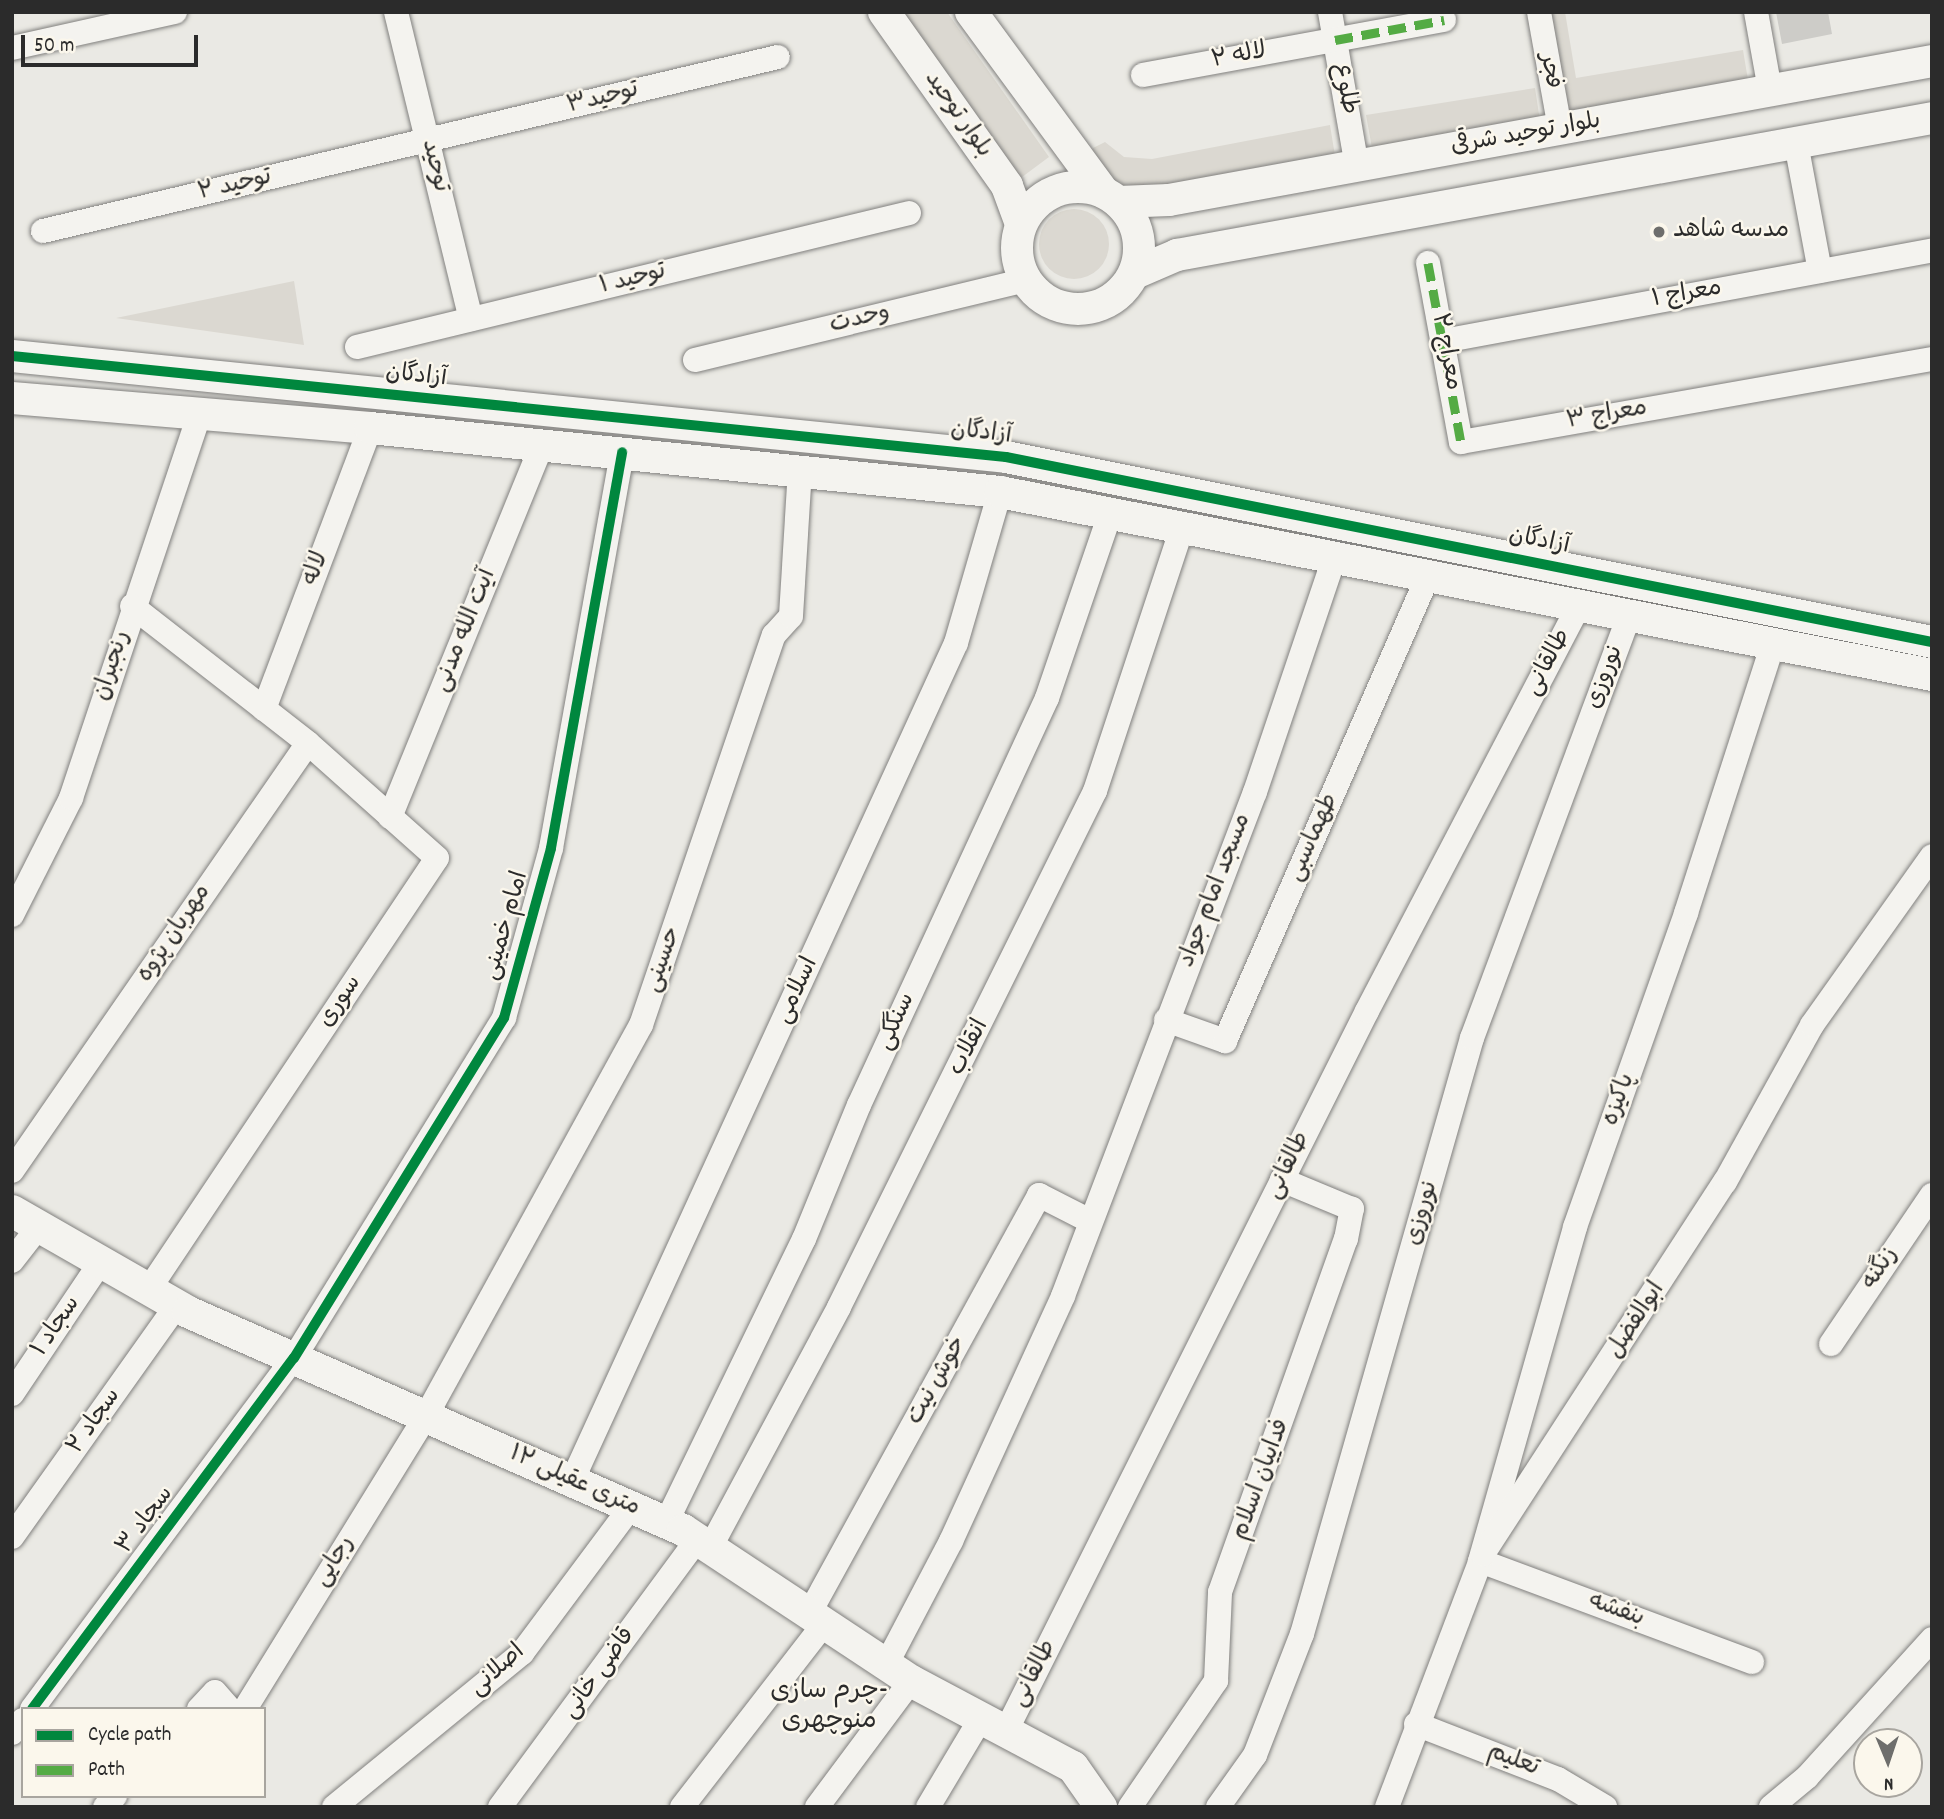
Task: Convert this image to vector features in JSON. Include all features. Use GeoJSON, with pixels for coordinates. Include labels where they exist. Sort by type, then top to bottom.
{"type":"FeatureCollection","features":[{"type":"Feature","properties":{"kind":"street"},"geometry":{"type":"LineString","coordinates":[[12,48],[175,12]]}},
{"type":"Feature","properties":{"kind":"street","name":"توحید"},"geometry":{"type":"LineString","coordinates":[[396,12],[471,319]]}},
{"type":"Feature","properties":{"kind":"street","name":"بلوار توحید"},"geometry":{"type":"LineString","coordinates":[[884,12],[1007,186],[1021,224]]}},
{"type":"Feature","properties":{"kind":"street"},"geometry":{"type":"LineString","coordinates":[[971,12],[1139,235],[1135,273]]}},
{"type":"Feature","properties":{"kind":"street","name":"طلوع"},"geometry":{"type":"LineString","coordinates":[[1330,12],[1357,166]]}},
{"type":"Feature","properties":{"kind":"street","name":"فجر"},"geometry":{"type":"LineString","coordinates":[[1539,12],[1560,129]]}},
{"type":"Feature","properties":{"kind":"street"},"geometry":{"type":"LineString","coordinates":[[1756,12],[1770,90]]}},
{"type":"Feature","properties":{"kind":"street","name":"لاله ۲"},"geometry":{"type":"LineString","coordinates":[[1143,75],[1444,20]]}},
{"type":"Feature","properties":{"kind":"street","name":"توحید۳"},"geometry":{"type":"LineString","coordinates":[[428,141],[778,57]]}},
{"type":"Feature","properties":{"kind":"street","name":"بلوار توحید شرقی"},"geometry":{"type":"LineString","coordinates":[[1111,197],[1169,200],[1932,61]]}},
{"type":"Feature","properties":{"kind":"street"},"geometry":{"type":"LineString","coordinates":[[1111,197],[1065,188],[1047,195],[1021,224],[1017,242],[1025,279],[1054,305],[1092,309],[1117,295],[1135,273],[1177,255],[1932,118]]}},
{"type":"Feature","properties":{"kind":"street","name":"توحید ۲"},"geometry":{"type":"LineString","coordinates":[[43,231],[428,141]]}},
{"type":"Feature","properties":{"kind":"street"},"geometry":{"type":"LineString","coordinates":[[1796,143],[1820,271]]}},
{"type":"Feature","properties":{"kind":"street","name":"توحید ۱"},"geometry":{"type":"LineString","coordinates":[[357,346],[909,213]]}},
{"type":"Feature","properties":{"kind":"street","name":"معراج ۱"},"geometry":{"type":"LineString","coordinates":[[1443,341],[1932,250]]}},
{"type":"Feature","properties":{"kind":"street","name":"معراج ۲"},"geometry":{"type":"LineString","coordinates":[[1443,341],[1428,263],[1460,436]]}},
{"type":"Feature","properties":{"kind":"street","name":"وحدت"},"geometry":{"type":"LineString","coordinates":[[695,360],[1025,279]]}},
{"type":"Feature","properties":{"kind":"street"},"geometry":{"type":"LineString","coordinates":[[1443,341],[1460,436]]}},
{"type":"Feature","properties":{"kind":"street","name":"آزادگان"},"geometry":{"type":"LineString","coordinates":[[12,356],[1006,457],[1932,642]]}},
{"type":"Feature","properties":{"kind":"street","name":"معراج ۳"},"geometry":{"type":"LineString","coordinates":[[1460,436],[1932,359]]}},
{"type":"Feature","properties":{"kind":"street"},"geometry":{"type":"LineString","coordinates":[[12,398],[200,412],[542,444],[841,473],[1000,492],[1932,675]]}},
{"type":"Feature","properties":{"kind":"street","name":"رنجبران"},"geometry":{"type":"LineString","coordinates":[[12,915],[71,798],[132,606],[200,412]]}},
{"type":"Feature","properties":{"kind":"street","name":"لاله"},"geometry":{"type":"LineString","coordinates":[[264,709],[370,428]]}},
{"type":"Feature","properties":{"kind":"street"},"geometry":{"type":"LineString","coordinates":[[841,473],[846,441]]}},
{"type":"Feature","properties":{"kind":"street","name":"آیت الله مدنی"},"geometry":{"type":"LineString","coordinates":[[390,817],[542,444]]}},
{"type":"Feature","properties":{"kind":"street","name":"امام خمینی"},"geometry":{"type":"LineString","coordinates":[[294,1358],[504,1018],[551,848],[622,452]]}},
{"type":"Feature","properties":{"kind":"street","name":"حسینی"},"geometry":{"type":"LineString","coordinates":[[426,1416],[641,1025],[774,635],[790,616],[800,469]]}},
{"type":"Feature","properties":{"kind":"street","name":"اسلامی"},"geometry":{"type":"LineString","coordinates":[[572,1481],[956,643],[1000,492]]}},
{"type":"Feature","properties":{"kind":"street","name":"سنگکی"},"geometry":{"type":"LineString","coordinates":[[666,1523],[804,1239],[859,1105],[1047,698],[1110,514]]}},
{"type":"Feature","properties":{"kind":"street","name":"انقلاب"},"geometry":{"type":"LineString","coordinates":[[704,1544],[839,1307],[1095,791],[1182,528]]}},
{"type":"Feature","properties":{"kind":"street","name":"مسجد امام جواد"},"geometry":{"type":"LineString","coordinates":[[817,1807],[898,1673],[951,1541],[1063,1296],[1088,1220],[1255,792],[1334,558]]}},
{"type":"Feature","properties":{"kind":"street","name":"طهماسبی"},"geometry":{"type":"LineString","coordinates":[[1166,1020],[1225,1041],[1428,576]]}},
{"type":"Feature","properties":{"kind":"street"},"geometry":{"type":"LineString","coordinates":[[132,606],[308,743]]}},
{"type":"Feature","properties":{"kind":"street","name":"طالقانی"},"geometry":{"type":"LineString","coordinates":[[928,1807],[994,1724],[1282,1180],[1579,606]]}},
{"type":"Feature","properties":{"kind":"street","name":"نوروزی"},"geometry":{"type":"LineString","coordinates":[[1218,1807],[1255,1755],[1302,1634],[1472,1038],[1629,616]]}},
{"type":"Feature","properties":{"kind":"street","name":"پاکیزه"},"geometry":{"type":"LineString","coordinates":[[1480,1561],[1575,1227],[1686,913],[1773,644]]}},
{"type":"Feature","properties":{"kind":"street","name":"سوری"},"geometry":{"type":"LineString","coordinates":[[149,1289],[436,858],[308,743]]}},
{"type":"Feature","properties":{"kind":"street","name":"مهربان پژوه"},"geometry":{"type":"LineString","coordinates":[[12,1171],[308,743]]}},
{"type":"Feature","properties":{"kind":"street","name":"ابوالفضل"},"geometry":{"type":"LineString","coordinates":[[1387,1807],[1416,1724],[1480,1561],[1515,1498],[1578,1412],[1725,1182],[1812,1025],[1932,856]]}},
{"type":"Feature","properties":{"kind":"street","name":"فداییان اسلام"},"geometry":{"type":"LineString","coordinates":[[1108,1806],[1216,1681],[1220,1591],[1346,1239],[1352,1209],[1282,1180]]}},
{"type":"Feature","properties":{"kind":"street","name":"خوش نیت"},"geometry":{"type":"LineString","coordinates":[[817,1619],[1040,1195],[1088,1220]]}},
{"type":"Feature","properties":{"kind":"street","name":"زنگنه"},"geometry":{"type":"LineString","coordinates":[[1831,1344],[1932,1195]]}},
{"type":"Feature","properties":{"kind":"street","name":"۱۲ متری عقیلی"},"geometry":{"type":"LineString","coordinates":[[12,1211],[102,1260],[177,1306],[666,1523],[704,1544],[898,1673],[1073,1767],[1108,1806]]}},
{"type":"Feature","properties":{"kind":"street"},"geometry":{"type":"LineString","coordinates":[[12,1261],[40,1225]]}},
{"type":"Feature","properties":{"kind":"street","name":"سجاد ۱"},"geometry":{"type":"LineString","coordinates":[[12,1394],[102,1260]]}},
{"type":"Feature","properties":{"kind":"street","name":"سجاد ۲"},"geometry":{"type":"LineString","coordinates":[[12,1537],[177,1306]]}},
{"type":"Feature","properties":{"kind":"street","name":"سجاد ۳"},"geometry":{"type":"LineString","coordinates":[[33,1707],[294,1358]]}},
{"type":"Feature","properties":{"kind":"street","name":"رجایی"},"geometry":{"type":"LineString","coordinates":[[246,1707],[426,1416]]}},
{"type":"Feature","properties":{"kind":"street","name":"اصلانی"},"geometry":{"type":"LineString","coordinates":[[342,1803],[522,1653],[631,1507]]}},
{"type":"Feature","properties":{"kind":"street","name":"قاضی خانی"},"geometry":{"type":"LineString","coordinates":[[500,1807],[704,1544]]}},
{"type":"Feature","properties":{"kind":"street","name":"بنفشه"},"geometry":{"type":"LineString","coordinates":[[1480,1561],[1752,1662]]}},
{"type":"Feature","properties":{"kind":"street"},"geometry":{"type":"LineString","coordinates":[[682,1807],[817,1619]]}},
{"type":"Feature","properties":{"kind":"street"},"geometry":{"type":"LineString","coordinates":[[1771,1807],[1807,1777],[1932,1639]]}},
{"type":"Feature","properties":{"kind":"street"},"geometry":{"type":"LineString","coordinates":[[201,1707],[215,1692],[228,1707]]}},
{"type":"Feature","properties":{"kind":"street","name":"تعلیم"},"geometry":{"type":"LineString","coordinates":[[1416,1724],[1558,1779],[1605,1807]]}},
{"type":"Feature","properties":{"kind":"shaded area"},"geometry":{"type":"Polygon","coordinates":[[[891,12],[947,12],[1049,157],[1014,183],[891,12]]]}},
{"type":"Feature","properties":{"kind":"shaded area"},"geometry":{"type":"Polygon","coordinates":[[[1549,12],[1565,12],[1576,78],[1743,50],[1748,80],[1566,112],[1549,12]]]}},
{"type":"Feature","properties":{"kind":"shaded area"},"geometry":{"type":"Polygon","coordinates":[[[1535,88],[1540,121],[1372,148],[1366,115],[1535,88]]]}},
{"type":"Feature","properties":{"kind":"shaded area"},"geometry":{"type":"Polygon","coordinates":[[[1330,125],[1335,156],[1181,189],[1117,187],[1088,160],[1093,148],[1105,142],[1124,157],[1152,159],[1330,125]]]}},
{"type":"Feature","properties":{"kind":"shaded area"},"geometry":{"type":"Polygon","coordinates":[[[1067,209],[1081,209],[1094,215],[1103,224],[1109,244],[1107,257],[1099,269],[1081,279],[1067,279],[1054,273],[1045,264],[1039,251],[1039,237],[1045,224],[1054,215],[1067,209]]]}},
{"type":"Feature","properties":{"kind":"shaded area"},"geometry":{"type":"Polygon","coordinates":[[[294,281],[304,345],[116,318],[294,281]]]}},
{"type":"Feature","properties":{"kind":"building"},"geometry":{"type":"Polygon","coordinates":[[[1776,12],[1828,12],[1832,34],[1782,44],[1776,12]]]}},
{"type":"Feature","properties":{"kind":"marked path"},"geometry":{"type":"LineString","coordinates":[[1335,40],[1444,20]]}},
{"type":"Feature","properties":{"kind":"marked path"},"geometry":{"type":"LineString","coordinates":[[1428,263],[1461,442]]}},
{"type":"Feature","properties":{"kind":"cycle path"},"geometry":{"type":"LineString","coordinates":[[12,356],[1006,457],[1932,642]]}},
{"type":"Feature","properties":{"kind":"cycle path"},"geometry":{"type":"LineString","coordinates":[[33,1707],[294,1358],[504,1018],[551,848],[622,452]]}},
{"type":"Feature","properties":{"kind":"place","name":"مدسه شاهد"},"geometry":{"type":"Point","coordinates":[1659,232]}},
{"type":"Feature","properties":{"kind":"district","name":"چرم سازی- منوچهری"},"geometry":{"type":"Point","coordinates":[829,1707]}}]}
